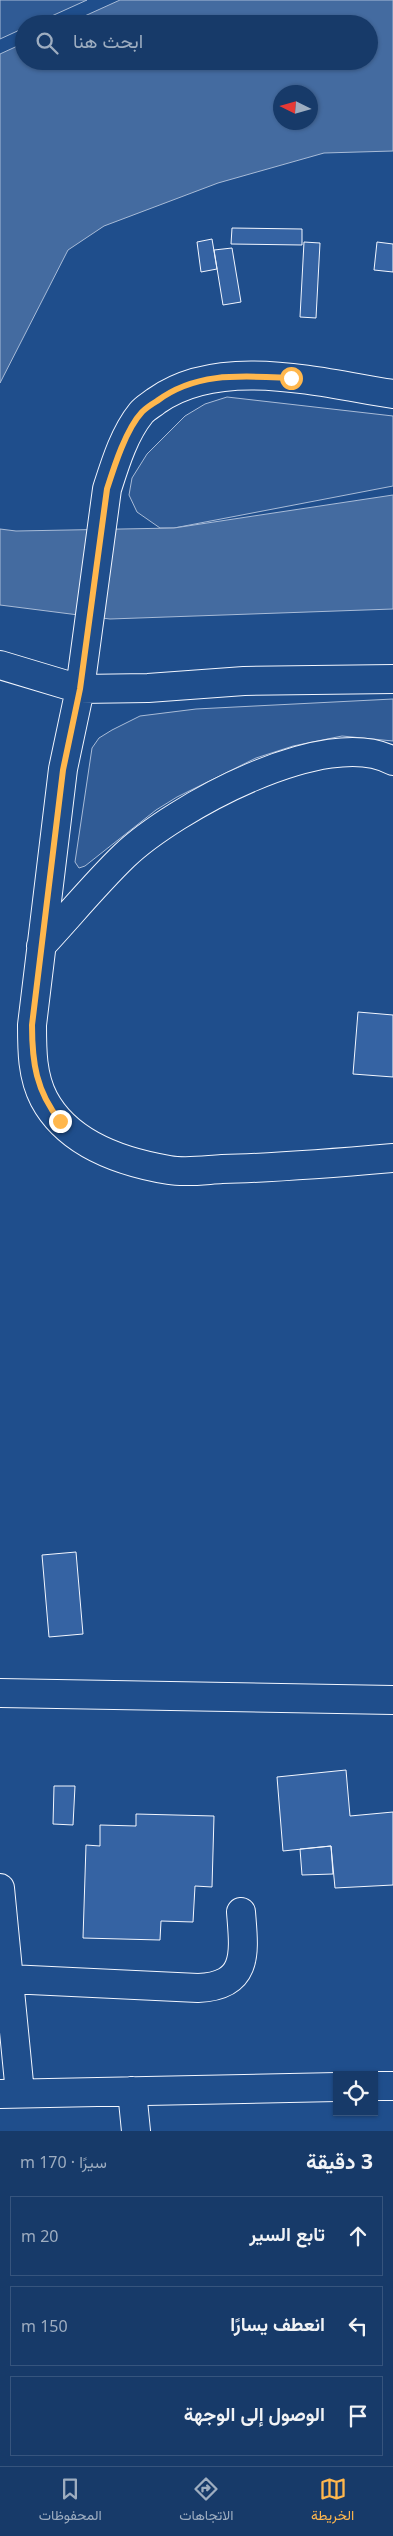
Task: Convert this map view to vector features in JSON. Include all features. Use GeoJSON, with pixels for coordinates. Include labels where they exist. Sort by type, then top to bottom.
{"type":"FeatureCollection","features":[{"type":"Feature","properties":{"kind":"street"},"geometry":{"type":"LineString","coordinates":[[393,394],[291,378],[233,376],[204,379],[170,392],[141,412],[116,459],[107,489],[80,689],[63,770],[32,1025],[32,1054],[44,1098],[60,1121],[78,1138],[104,1152],[171,1170],[261,1168],[393,1158]]}},
{"type":"Feature","properties":{"kind":"street"},"geometry":{"type":"LineString","coordinates":[[0,666],[80,689],[148,688],[244,681],[393,679]]}},
{"type":"Feature","properties":{"kind":"street"},"geometry":{"type":"LineString","coordinates":[[41,946],[125,855],[164,825],[246,778],[330,753],[350,751],[371,753],[393,761]]}},
{"type":"Feature","properties":{"kind":"street"},"geometry":{"type":"LineString","coordinates":[[0,1693],[393,1700]]}},
{"type":"Feature","properties":{"kind":"street"},"geometry":{"type":"LineString","coordinates":[[0,1888],[9,1979],[10,2093],[333,2087]]}},
{"type":"Feature","properties":{"kind":"street"},"geometry":{"type":"LineString","coordinates":[[9,1979],[198,1988],[218,1985],[235,1975],[243,1957],[241,1912]]}},
{"type":"Feature","properties":{"kind":"street"},"geometry":{"type":"LineString","coordinates":[[378,2086],[393,2086]]}},
{"type":"Feature","properties":{"kind":"street"},"geometry":{"type":"LineString","coordinates":[[132,2091],[136,2131]]}},
{"type":"Feature","properties":{"kind":"shaded area"},"geometry":{"type":"Polygon","coordinates":[[[0,0],[87,0],[54,15],[15,15],[15,32],[0,39],[0,0]]]}},
{"type":"Feature","properties":{"kind":"shaded area"},"geometry":{"type":"Polygon","coordinates":[[[120,0],[393,0],[393,151],[324,153],[218,183],[104,226],[68,250],[0,383],[0,54],[15,47],[15,70],[378,70],[378,15],[87,15],[120,0]]]}},
{"type":"Feature","properties":{"kind":"shaded area"},"geometry":{"type":"Polygon","coordinates":[[[227,397],[393,416],[393,486],[174,528],[160,528],[137,512],[129,495],[132,478],[147,454],[185,416],[205,404],[227,397]]]}},
{"type":"Feature","properties":{"kind":"shaded area"},"geometry":{"type":"Polygon","coordinates":[[[393,495],[393,609],[110,619],[0,605],[0,529],[16,531],[174,528],[393,495]]]}},
{"type":"Feature","properties":{"kind":"shaded area"},"geometry":{"type":"Polygon","coordinates":[[[393,699],[393,741],[342,736],[293,746],[256,758],[177,797],[156,810],[85,866],[79,868],[75,862],[92,748],[99,738],[112,730],[140,716],[196,709],[393,699]]]}},
{"type":"Feature","properties":{"kind":"building"},"geometry":{"type":"Polygon","coordinates":[[[232,228],[302,229],[302,245],[231,244],[232,228]]]}},
{"type":"Feature","properties":{"kind":"building"},"geometry":{"type":"Polygon","coordinates":[[[212,239],[217,269],[201,272],[197,242],[212,239]]]}},
{"type":"Feature","properties":{"kind":"building"},"geometry":{"type":"Polygon","coordinates":[[[304,242],[320,243],[316,318],[300,317],[304,242]]]}},
{"type":"Feature","properties":{"kind":"building"},"geometry":{"type":"Polygon","coordinates":[[[377,242],[393,244],[393,272],[374,270],[377,242]]]}},
{"type":"Feature","properties":{"kind":"building"},"geometry":{"type":"Polygon","coordinates":[[[232,248],[241,302],[223,305],[214,250],[232,248]]]}},
{"type":"Feature","properties":{"kind":"building"},"geometry":{"type":"Polygon","coordinates":[[[358,1012],[393,1015],[393,1077],[353,1074],[358,1012]]]}},
{"type":"Feature","properties":{"kind":"building"},"geometry":{"type":"Polygon","coordinates":[[[76,1552],[83,1634],[49,1637],[42,1555],[76,1552]]]}},
{"type":"Feature","properties":{"kind":"building"},"geometry":{"type":"Polygon","coordinates":[[[346,1770],[350,1816],[393,1812],[393,1885],[335,1888],[331,1846],[283,1851],[277,1777],[346,1770]]]}},
{"type":"Feature","properties":{"kind":"building"},"geometry":{"type":"Polygon","coordinates":[[[54,1786],[75,1786],[73,1825],[53,1824],[54,1786]]]}},
{"type":"Feature","properties":{"kind":"building"},"geometry":{"type":"Polygon","coordinates":[[[136,1814],[214,1816],[212,1887],[195,1886],[193,1922],[161,1921],[160,1940],[83,1938],[86,1845],[100,1846],[100,1825],[136,1826],[136,1814]]]}},
{"type":"Feature","properties":{"kind":"building"},"geometry":{"type":"Polygon","coordinates":[[[331,1846],[333,1874],[302,1875],[300,1849],[331,1846]]]}},
{"type":"Feature","properties":{"kind":"route"},"geometry":{"type":"LineString","coordinates":[[60,1121],[44,1098],[36,1077],[32,1054],[32,1025],[63,770],[80,689],[107,489],[116,459],[141,412],[170,392],[204,379],[233,376],[291,378]]}}]}
